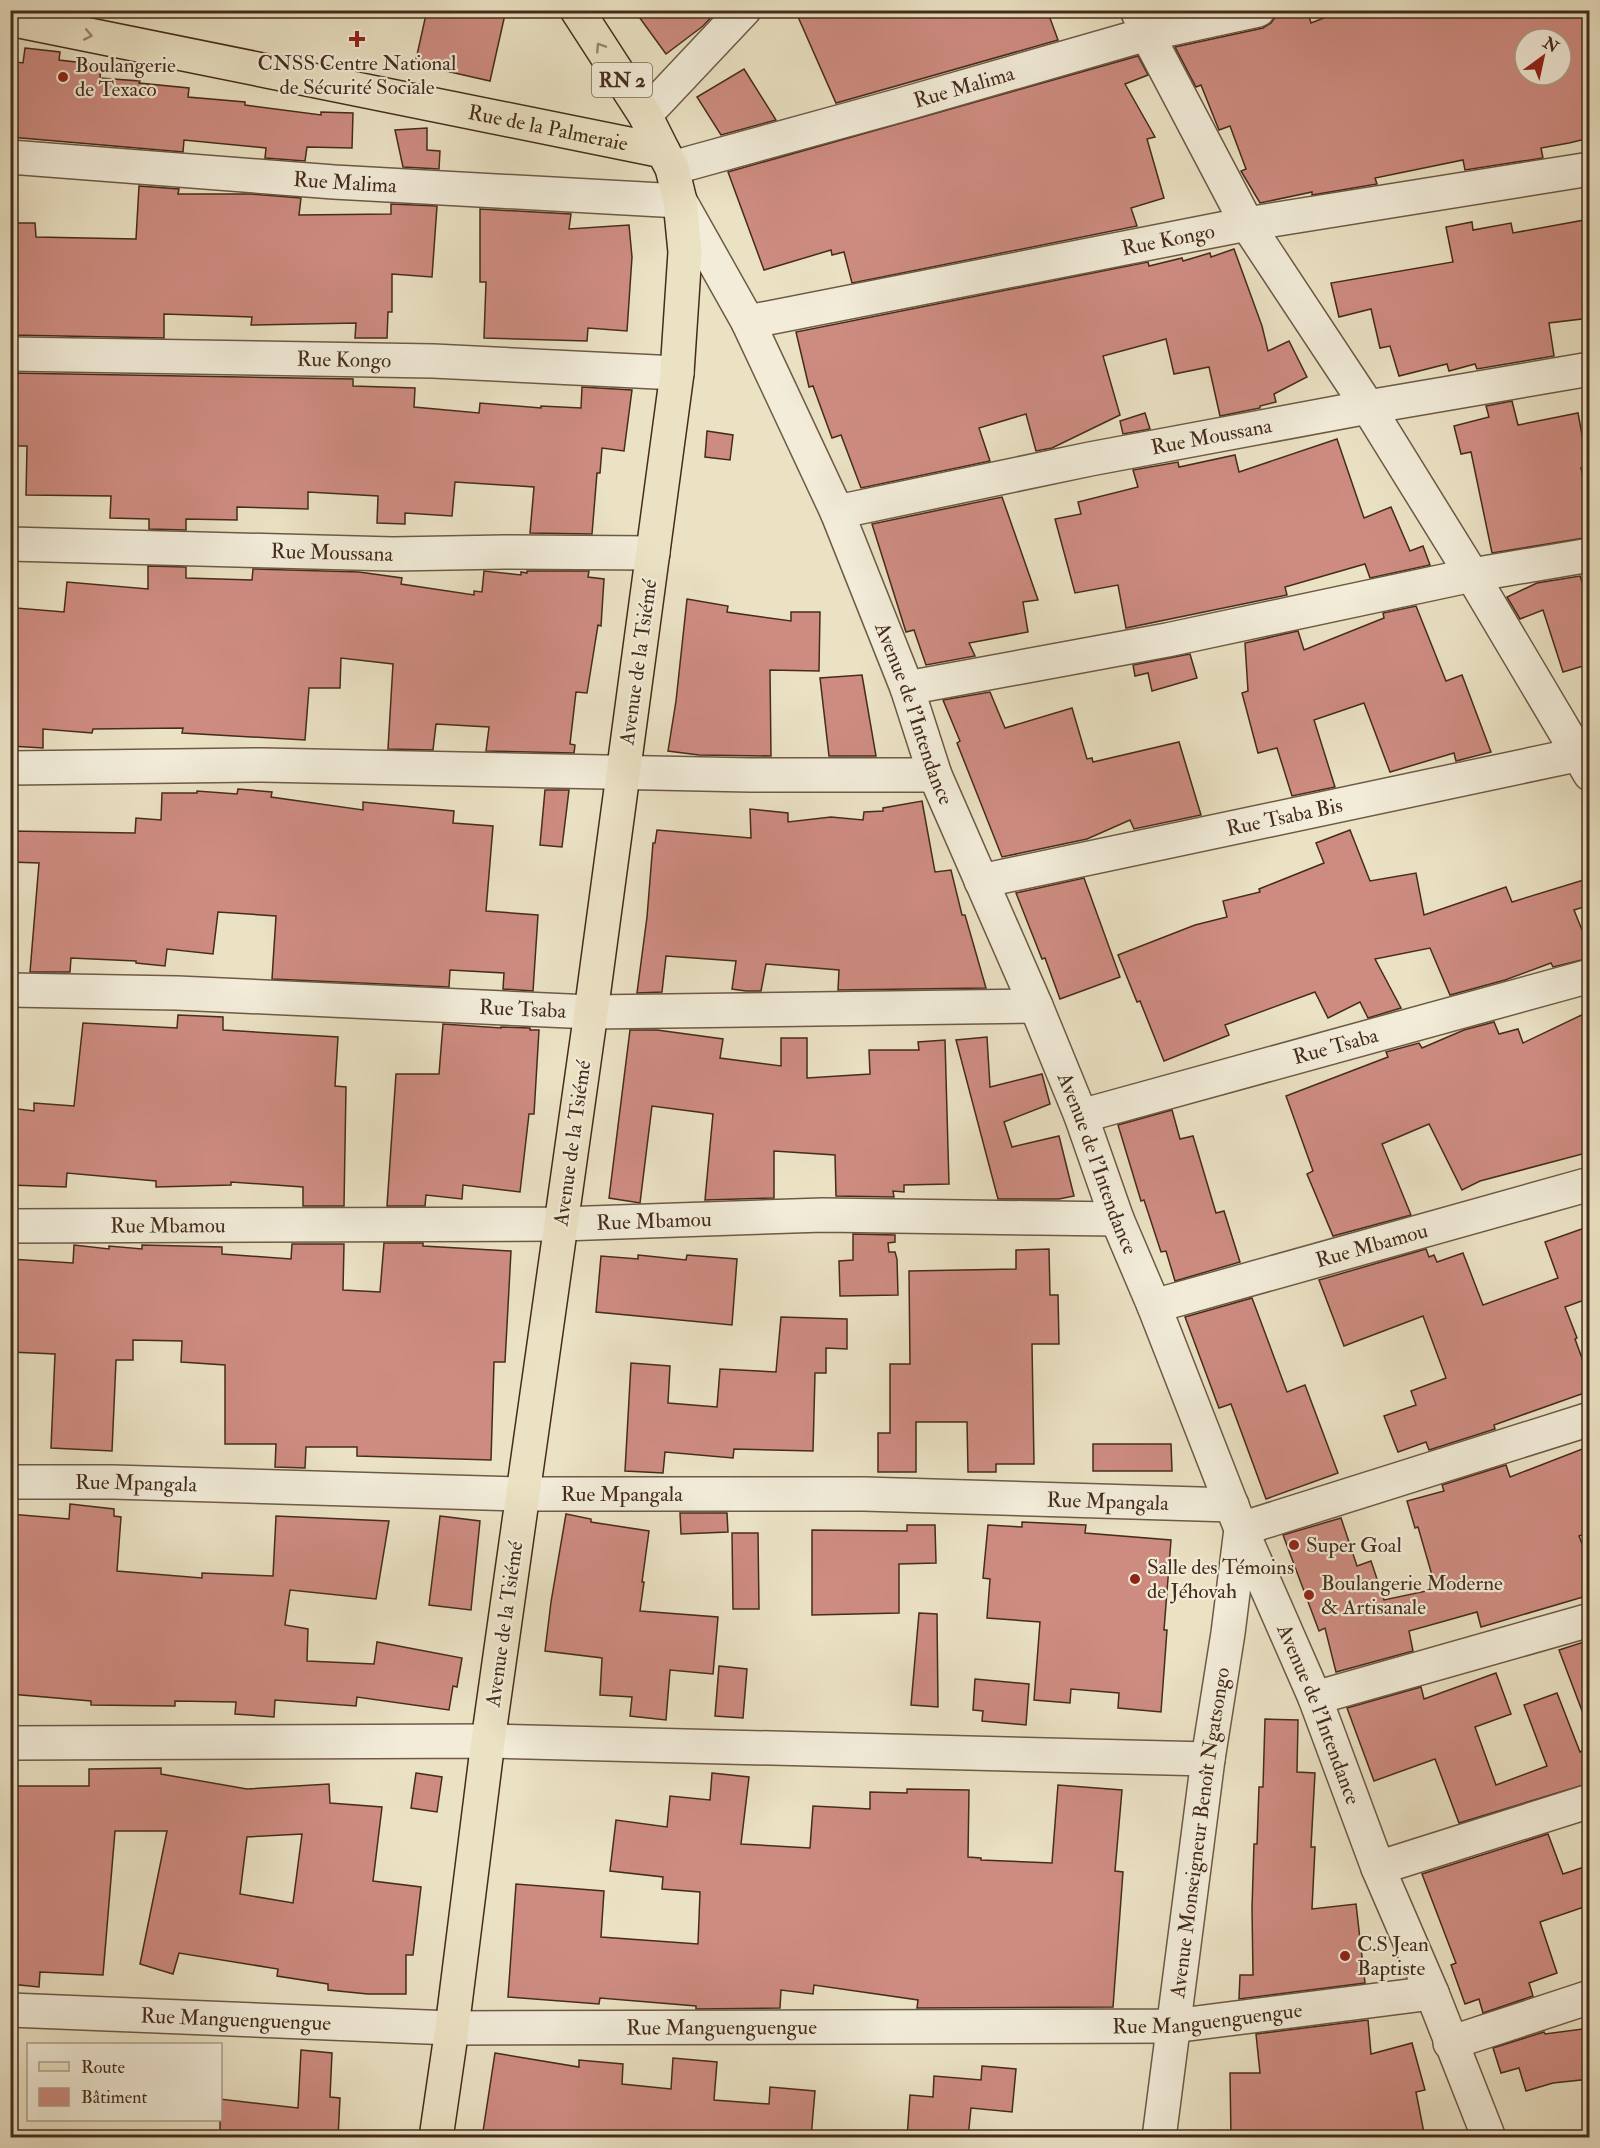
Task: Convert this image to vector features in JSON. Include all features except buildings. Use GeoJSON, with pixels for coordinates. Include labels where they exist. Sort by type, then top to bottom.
{"type":"FeatureCollection","features":[{"type":"Feature","properties":{"kind":"main road","name":"RN 2"},"geometry":{"type":"LineString","coordinates":[[577,10],[645,115],[668,159]]}},
{"type":"Feature","properties":{"kind":"main road","name":"Rue de la Palmeraie"},"geometry":{"type":"LineString","coordinates":[[10,19],[668,159]]}},
{"type":"Feature","properties":{"kind":"main road","name":"Avenue de la Tsiémé"},"geometry":{"type":"LineString","coordinates":[[436,2138],[488,1741],[591,1011],[677,373],[685,252],[680,201],[668,159]]}},
{"type":"Feature","properties":{"kind":"street"},"geometry":{"type":"LineString","coordinates":[[645,115],[744,10]]}},
{"type":"Feature","properties":{"kind":"street","name":"Rue Malima"},"geometry":{"type":"LineString","coordinates":[[668,159],[897,106],[1142,22],[1258,10]]}},
{"type":"Feature","properties":{"kind":"street"},"geometry":{"type":"LineString","coordinates":[[1142,22],[1247,224],[1368,407],[1585,760]]}},
{"type":"Feature","properties":{"kind":"street","name":"Rue Malima"},"geometry":{"type":"LineString","coordinates":[[10,157],[334,182],[680,201]]}},
{"type":"Feature","properties":{"kind":"street","name":"Rue Kongo"},"geometry":{"type":"LineString","coordinates":[[748,322],[1247,224],[1590,169]]}},
{"type":"Feature","properties":{"kind":"street","name":"Avenue de l'Intendance"},"geometry":{"type":"LineString","coordinates":[[680,201],[748,322],[837,512],[907,688],[935,775],[1036,1006],[1081,1116],[1117,1219],[1154,1306],[1236,1517],[1315,1698],[1378,1868],[1432,1993],[1489,2138]]}},
{"type":"Feature","properties":{"kind":"street","name":"Rue Kongo"},"geometry":{"type":"LineString","coordinates":[[10,354],[434,361],[677,373]]}},
{"type":"Feature","properties":{"kind":"street","name":"Rue Moussana"},"geometry":{"type":"LineString","coordinates":[[837,512],[1090,459],[1368,407],[1590,369]]}},
{"type":"Feature","properties":{"kind":"street","name":"Rue Moussana"},"geometry":{"type":"LineString","coordinates":[[10,544],[393,554],[653,553]]}},
{"type":"Feature","properties":{"kind":"street"},"geometry":{"type":"LineString","coordinates":[[907,688],[1167,639],[1472,575],[1590,555]]}},
{"type":"Feature","properties":{"kind":"street","name":"Rue Tsaba Bis"},"geometry":{"type":"LineString","coordinates":[[981,880],[1585,760]]}},
{"type":"Feature","properties":{"kind":"street"},"geometry":{"type":"LineString","coordinates":[[10,768],[262,765],[750,775],[935,775]]}},
{"type":"Feature","properties":{"kind":"street","name":"Rue Tsaba"},"geometry":{"type":"LineString","coordinates":[[1081,1116],[1590,976]]}},
{"type":"Feature","properties":{"kind":"street","name":"Rue Tsaba"},"geometry":{"type":"LineString","coordinates":[[10,990],[177,993],[591,1011],[1036,1006]]}},
{"type":"Feature","properties":{"kind":"street","name":"Rue Mbamou"},"geometry":{"type":"LineString","coordinates":[[1154,1306],[1590,1184]]}},
{"type":"Feature","properties":{"kind":"street","name":"Rue Mbamou"},"geometry":{"type":"LineString","coordinates":[[10,1226],[561,1224],[823,1215],[1117,1219]]}},
{"type":"Feature","properties":{"kind":"street","name":"Rue Mpangala"},"geometry":{"type":"LineString","coordinates":[[10,1482],[113,1482],[522,1494],[864,1494],[1236,1517],[1590,1419]]}},
{"type":"Feature","properties":{"kind":"street","name":"Avenue Monseigneur Benoît Ngatsongo"},"geometry":{"type":"LineString","coordinates":[[1159,2138],[1208,1759],[1228,1633],[1236,1517]]}},
{"type":"Feature","properties":{"kind":"street"},"geometry":{"type":"LineString","coordinates":[[1315,1698],[1590,1620]]}},
{"type":"Feature","properties":{"kind":"street"},"geometry":{"type":"LineString","coordinates":[[10,1743],[488,1741],[1208,1759]]}},
{"type":"Feature","properties":{"kind":"street"},"geometry":{"type":"LineString","coordinates":[[1378,1868],[1590,1801]]}},
{"type":"Feature","properties":{"kind":"street","name":"Rue Manguenguengue"},"geometry":{"type":"LineString","coordinates":[[10,2010],[452,2028],[1173,2026],[1432,1993]]}},
{"type":"Feature","properties":{"kind":"street"},"geometry":{"type":"LineString","coordinates":[[1450,2043],[1590,1997]]}},
{"type":"Feature","properties":{"kind":"place","name":"CNSS Centre National de Sécurité Sociale"},"geometry":{"type":"Point","coordinates":[357,39]}},
{"type":"Feature","properties":{"kind":"place","name":"Boulangerie de Texaco"},"geometry":{"type":"Point","coordinates":[63,77]}},
{"type":"Feature","properties":{"kind":"place","name":"Super Goal"},"geometry":{"type":"Point","coordinates":[1294,1545]}},
{"type":"Feature","properties":{"kind":"place","name":"Salle des Témoins de Jéhovah"},"geometry":{"type":"Point","coordinates":[1135,1579]}},
{"type":"Feature","properties":{"kind":"place","name":"Boulangerie Moderne & Artisanale"},"geometry":{"type":"Point","coordinates":[1309,1595]}},
{"type":"Feature","properties":{"kind":"place","name":"C.S Jean Baptiste"},"geometry":{"type":"Point","coordinates":[1345,1956]}}]}
